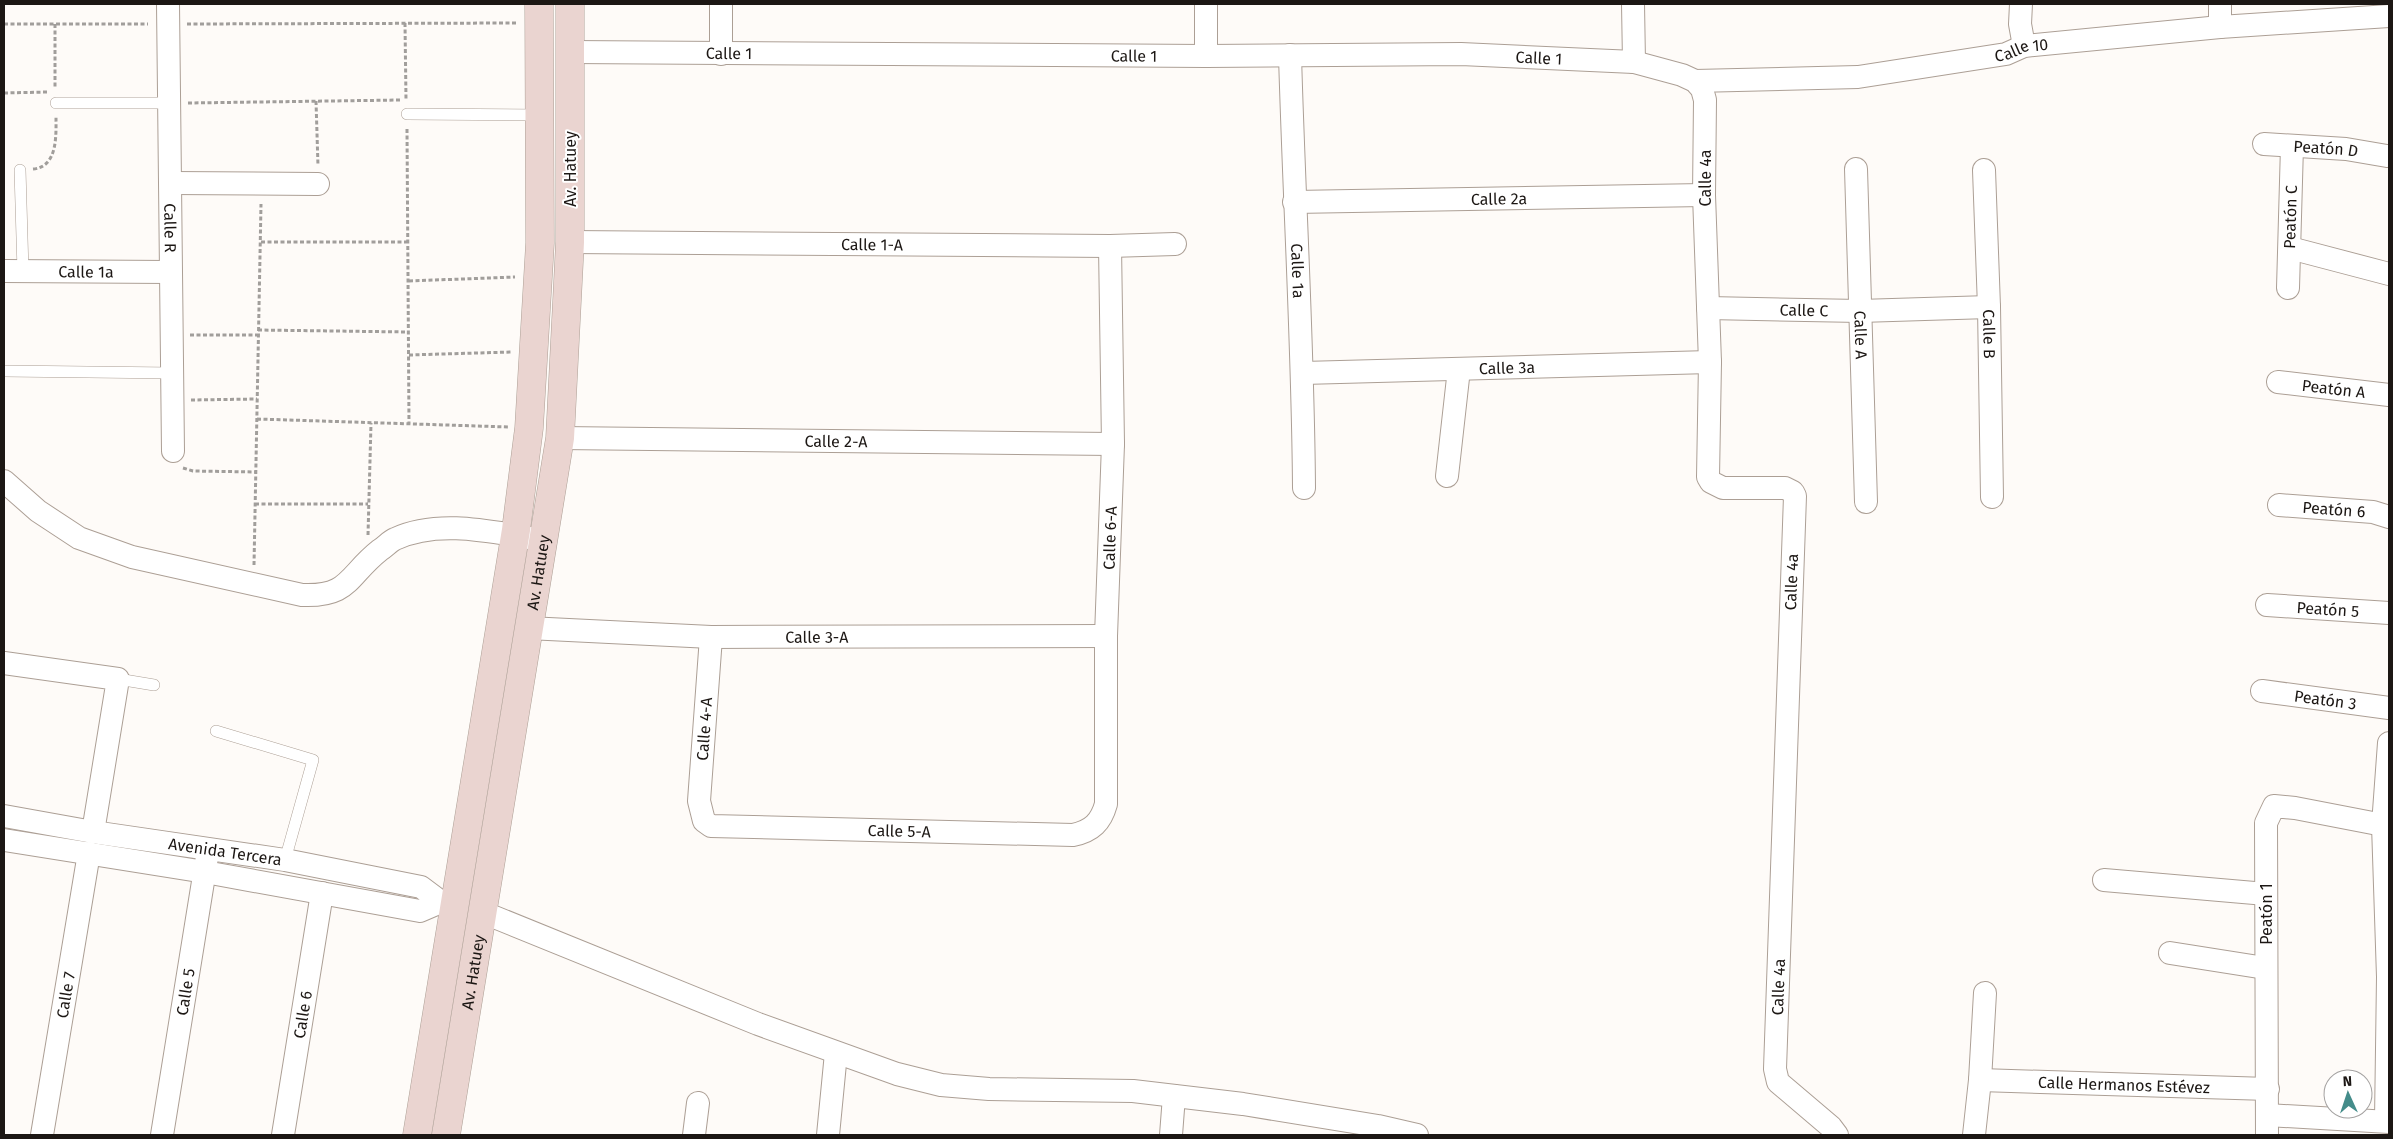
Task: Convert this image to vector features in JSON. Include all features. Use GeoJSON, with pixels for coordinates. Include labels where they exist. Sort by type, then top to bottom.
{"type":"FeatureCollection","features":[{"type":"Feature","properties":{"kind":"main road","name":"Av. Hatuey"},"geometry":{"type":"LineString","coordinates":[[446,1135],[560,438],[570,242],[570,4]]}},
{"type":"Feature","properties":{"kind":"main road","name":"Av. Hatuey"},"geometry":{"type":"LineString","coordinates":[[417,1135],[448,904],[515,536],[529,428],[538,276],[539,13]]}},
{"type":"Feature","properties":{"kind":"street"},"geometry":{"type":"LineString","coordinates":[[721,4],[721,54]]}},
{"type":"Feature","properties":{"kind":"street"},"geometry":{"type":"LineString","coordinates":[[1206,4],[1206,56]]}},
{"type":"Feature","properties":{"kind":"street"},"geometry":{"type":"LineString","coordinates":[[1633,4],[1634,62]]}},
{"type":"Feature","properties":{"kind":"street"},"geometry":{"type":"LineString","coordinates":[[2020,4],[2020,24],[2024,46]]}},
{"type":"Feature","properties":{"kind":"street"},"geometry":{"type":"LineString","coordinates":[[2220,4],[2220,27]]}},
{"type":"Feature","properties":{"kind":"street","name":"Calle 10"},"geometry":{"type":"LineString","coordinates":[[1695,81],[1858,77],[2006,54],[2024,46],[2220,27],[2349,11],[2389,16]]}},
{"type":"Feature","properties":{"kind":"street","name":"Calle R"},"geometry":{"type":"LineString","coordinates":[[168,14],[171,183],[170,272],[174,451]]}},
{"type":"Feature","properties":{"kind":"street","name":"Calle 1"},"geometry":{"type":"LineString","coordinates":[[570,52],[1206,56],[1461,54],[1634,62],[1682,75],[1695,81]]}},
{"type":"Feature","properties":{"kind":"street","name":"Calle 1a"},"geometry":{"type":"LineString","coordinates":[[1290,55],[1294,202],[1304,373],[1304,488]]}},
{"type":"Feature","properties":{"kind":"street","name":"Calle 4a"},"geometry":{"type":"LineString","coordinates":[[1695,81],[1702,89],[1705,100],[1704,195],[1710,362],[1707,469],[1711,482],[1723,488],[1786,488],[1793,492],[1794,496],[1775,1069],[1778,1082],[1831,1127],[1837,1135]]}},
{"type":"Feature","properties":{"kind":"street","name":"Peatón D"},"geometry":{"type":"LineString","coordinates":[[2264,144],[2346,148],[2388,156]]}},
{"type":"Feature","properties":{"kind":"street","name":"Peatón C"},"geometry":{"type":"LineString","coordinates":[[2288,288],[2292,146]]}},
{"type":"Feature","properties":{"kind":"street","name":"Calle A"},"geometry":{"type":"LineString","coordinates":[[1856,169],[1866,502]]}},
{"type":"Feature","properties":{"kind":"street","name":"Calle B"},"geometry":{"type":"LineString","coordinates":[[1984,170],[1989,307],[1992,497]]}},
{"type":"Feature","properties":{"kind":"street"},"geometry":{"type":"LineString","coordinates":[[171,183],[318,184]]}},
{"type":"Feature","properties":{"kind":"street","name":"Calle 2a"},"geometry":{"type":"LineString","coordinates":[[1294,202],[1704,195]]}},
{"type":"Feature","properties":{"kind":"street","name":"Calle 1-A"},"geometry":{"type":"LineString","coordinates":[[570,242],[1110,246],[1175,244]]}},
{"type":"Feature","properties":{"kind":"street","name":"Calle 6-A"},"geometry":{"type":"LineString","coordinates":[[1095,826],[1102,817],[1106,804],[1106,636],[1113,444],[1110,246]]}},
{"type":"Feature","properties":{"kind":"street"},"geometry":{"type":"LineString","coordinates":[[2290,248],[2389,274]]}},
{"type":"Feature","properties":{"kind":"street","name":"Calle 1a"},"geometry":{"type":"LineString","coordinates":[[13,271],[170,272]]}},
{"type":"Feature","properties":{"kind":"street","name":"Calle C"},"geometry":{"type":"LineString","coordinates":[[1708,308],[1860,311],[1989,307]]}},
{"type":"Feature","properties":{"kind":"street","name":"Calle 3a"},"geometry":{"type":"LineString","coordinates":[[1304,373],[1710,362]]}},
{"type":"Feature","properties":{"kind":"street"},"geometry":{"type":"LineString","coordinates":[[1447,476],[1458,368]]}},
{"type":"Feature","properties":{"kind":"street","name":"Peatón A"},"geometry":{"type":"LineString","coordinates":[[2278,382],[2389,395]]}},
{"type":"Feature","properties":{"kind":"street","name":"Calle 2-A"},"geometry":{"type":"LineString","coordinates":[[560,438],[1113,444]]}},
{"type":"Feature","properties":{"kind":"street"},"geometry":{"type":"LineString","coordinates":[[4,482],[38,511],[79,538],[132,557],[302,595],[319,596],[337,592],[351,580],[368,560],[394,539],[424,530],[464,529],[542,540]]}},
{"type":"Feature","properties":{"kind":"street","name":"Peatón 6"},"geometry":{"type":"LineString","coordinates":[[2279,505],[2373,512],[2389,517]]}},
{"type":"Feature","properties":{"kind":"street","name":"Peatón 5"},"geometry":{"type":"LineString","coordinates":[[2267,605],[2389,613]]}},
{"type":"Feature","properties":{"kind":"street","name":"Calle 3-A"},"geometry":{"type":"LineString","coordinates":[[528,628],[711,637],[1106,636]]}},
{"type":"Feature","properties":{"kind":"street","name":"Calle 4-A"},"geometry":{"type":"LineString","coordinates":[[704,821],[699,801],[711,637]]}},
{"type":"Feature","properties":{"kind":"street"},"geometry":{"type":"LineString","coordinates":[[4,663],[118,679]]}},
{"type":"Feature","properties":{"kind":"street","name":"Calle 7"},"geometry":{"type":"LineString","coordinates":[[42,1135],[118,679]]}},
{"type":"Feature","properties":{"kind":"street","name":"Peatón 3"},"geometry":{"type":"LineString","coordinates":[[2262,691],[2389,708]]}},
{"type":"Feature","properties":{"kind":"street"},"geometry":{"type":"LineString","coordinates":[[2267,1125],[2388,1121],[2389,977],[2383,825],[2389,743]]}},
{"type":"Feature","properties":{"kind":"street","name":"Peatón 1"},"geometry":{"type":"LineString","coordinates":[[2267,1125],[2266,823],[2274,806],[2295,808],[2383,825]]}},
{"type":"Feature","properties":{"kind":"street","name":"Avenida Tercera"},"geometry":{"type":"LineString","coordinates":[[4,816],[91,843],[205,872],[420,911],[448,904]]}},
{"type":"Feature","properties":{"kind":"street","name":"Calle 5-A"},"geometry":{"type":"LineString","coordinates":[[704,821],[711,826],[723,828],[1064,835],[1085,833],[1095,826]]}},
{"type":"Feature","properties":{"kind":"street","name":"Avenida Tercera"},"geometry":{"type":"LineString","coordinates":[[4,840],[209,849],[285,860],[421,887],[448,904]]}},
{"type":"Feature","properties":{"kind":"street","name":"Calle 5"},"geometry":{"type":"LineString","coordinates":[[162,1135],[209,849]]}},
{"type":"Feature","properties":{"kind":"street"},"geometry":{"type":"LineString","coordinates":[[2104,880],[2266,894]]}},
{"type":"Feature","properties":{"kind":"street","name":"Calle 6"},"geometry":{"type":"LineString","coordinates":[[283,1135],[322,893]]}},
{"type":"Feature","properties":{"kind":"street"},"geometry":{"type":"LineString","coordinates":[[482,912],[750,1021],[897,1074],[942,1085],[989,1089],[1133,1092],[1174,1096],[1243,1104],[1368,1124],[1417,1135]]}},
{"type":"Feature","properties":{"kind":"street"},"geometry":{"type":"LineString","coordinates":[[2170,953],[2265,968]]}},
{"type":"Feature","properties":{"kind":"street"},"geometry":{"type":"LineString","coordinates":[[1974,1135],[1980,1080],[1985,993]]}},
{"type":"Feature","properties":{"kind":"street"},"geometry":{"type":"LineString","coordinates":[[828,1135],[836,1053]]}},
{"type":"Feature","properties":{"kind":"street","name":"Calle Hermanos Estévez"},"geometry":{"type":"LineString","coordinates":[[1980,1080],[2268,1089]]}},
{"type":"Feature","properties":{"kind":"street"},"geometry":{"type":"LineString","coordinates":[[1170,1135],[1174,1096]]}},
{"type":"Feature","properties":{"kind":"street"},"geometry":{"type":"LineString","coordinates":[[694,1135],[698,1103]]}},
{"type":"Feature","properties":{"kind":"lane"},"geometry":{"type":"LineString","coordinates":[[56,103],[169,103]]}},
{"type":"Feature","properties":{"kind":"lane"},"geometry":{"type":"LineString","coordinates":[[406,114],[540,115]]}},
{"type":"Feature","properties":{"kind":"lane"},"geometry":{"type":"LineString","coordinates":[[13,271],[20,170]]}},
{"type":"Feature","properties":{"kind":"lane"},"geometry":{"type":"LineString","coordinates":[[4,371],[172,373]]}},
{"type":"Feature","properties":{"kind":"lane"},"geometry":{"type":"LineString","coordinates":[[118,679],[154,685]]}},
{"type":"Feature","properties":{"kind":"lane"},"geometry":{"type":"LineString","coordinates":[[216,731],[312,760],[285,860]]}},
{"type":"Feature","properties":{"kind":"path"},"geometry":{"type":"LineString","coordinates":[[4,24],[55,24],[168,14],[405,23],[539,13]]}},
{"type":"Feature","properties":{"kind":"path"},"geometry":{"type":"LineString","coordinates":[[405,23],[409,242],[409,424]]}},
{"type":"Feature","properties":{"kind":"path"},"geometry":{"type":"LineString","coordinates":[[4,93],[55,92],[55,24]]}},
{"type":"Feature","properties":{"kind":"path"},"geometry":{"type":"LineString","coordinates":[[169,103],[406,100]]}},
{"type":"Feature","properties":{"kind":"path"},"geometry":{"type":"LineString","coordinates":[[316,101],[318,184]]}},
{"type":"Feature","properties":{"kind":"path"},"geometry":{"type":"LineString","coordinates":[[20,170],[36,169],[52,156],[56,146],[56,103]]}},
{"type":"Feature","properties":{"kind":"path"},"geometry":{"type":"LineString","coordinates":[[253,585],[262,184]]}},
{"type":"Feature","properties":{"kind":"path"},"geometry":{"type":"LineString","coordinates":[[260,242],[409,242]]}},
{"type":"Feature","properties":{"kind":"path"},"geometry":{"type":"LineString","coordinates":[[409,280],[538,276]]}},
{"type":"Feature","properties":{"kind":"path"},"geometry":{"type":"LineString","coordinates":[[258,330],[409,332]]}},
{"type":"Feature","properties":{"kind":"path"},"geometry":{"type":"LineString","coordinates":[[172,334],[258,335]]}},
{"type":"Feature","properties":{"kind":"path"},"geometry":{"type":"LineString","coordinates":[[409,355],[534,351]]}},
{"type":"Feature","properties":{"kind":"path"},"geometry":{"type":"LineString","coordinates":[[172,400],[257,400]]}},
{"type":"Feature","properties":{"kind":"path"},"geometry":{"type":"LineString","coordinates":[[257,419],[529,428]]}},
{"type":"Feature","properties":{"kind":"path"},"geometry":{"type":"LineString","coordinates":[[368,560],[368,504],[372,423]]}},
{"type":"Feature","properties":{"kind":"path"},"geometry":{"type":"LineString","coordinates":[[174,451],[178,465],[184,469],[256,472]]}},
{"type":"Feature","properties":{"kind":"path"},"geometry":{"type":"LineString","coordinates":[[255,504],[368,504]]}}]}
